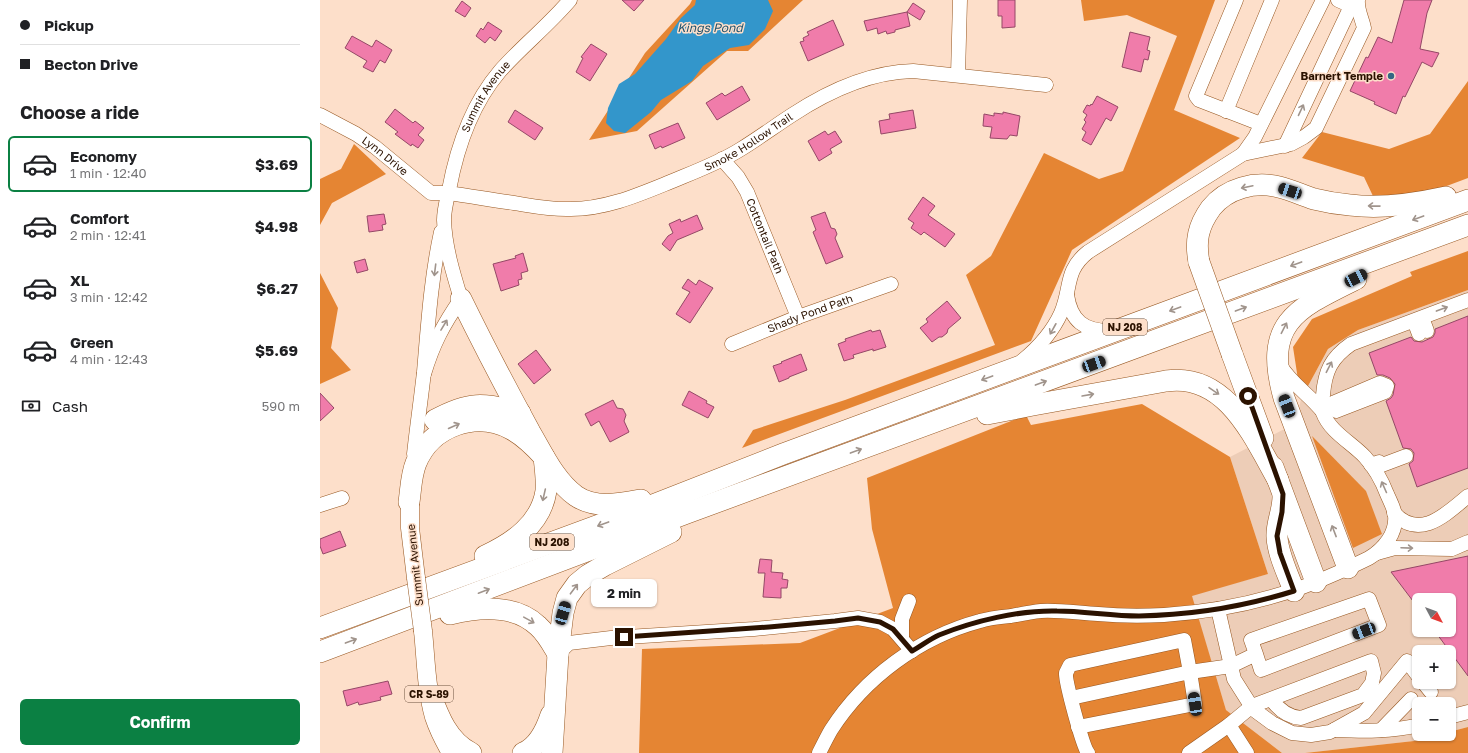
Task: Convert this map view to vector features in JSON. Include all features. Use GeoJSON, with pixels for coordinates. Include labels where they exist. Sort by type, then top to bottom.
{"type":"FeatureCollection","features":[{"type":"Feature","properties":{"kind":"highway"},"geometry":{"type":"LineString","coordinates":[[1316,582],[1199,262],[1196,244],[1202,224],[1207,214],[1222,197],[1232,191],[1256,185],[1280,187],[1326,202],[1351,206],[1378,207],[1407,205],[1468,192]]}},
{"type":"Feature","properties":{"kind":"highway","name":"NJ 208"},"geometry":{"type":"LineString","coordinates":[[320,627],[640,510],[783,454],[1468,200]]}},
{"type":"Feature","properties":{"kind":"highway","name":"NJ 208"},"geometry":{"type":"LineString","coordinates":[[320,652],[382,630],[687,513],[1468,225]]}},
{"type":"Feature","properties":{"kind":"highway"},"geometry":{"type":"LineString","coordinates":[[1348,568],[1284,398],[1278,370],[1277,357],[1278,344],[1282,332],[1288,322],[1303,308],[1332,290],[1364,274],[1468,229]]}},
{"type":"Feature","properties":{"kind":"highway"},"geometry":{"type":"LineString","coordinates":[[461,299],[544,456],[565,486],[577,496],[594,503],[608,504],[644,499],[783,454]]}},
{"type":"Feature","properties":{"kind":"highway"},"geometry":{"type":"LineString","coordinates":[[899,436],[977,416],[1033,405],[1166,381],[1196,382],[1211,389],[1231,406],[1248,429],[1280,487],[1282,512],[1277,536],[1280,553],[1294,591]]}},
{"type":"Feature","properties":{"kind":"highway"},"geometry":{"type":"LineString","coordinates":[[414,454],[423,431],[434,420],[450,411],[465,406],[484,404],[498,406],[520,413]]}},
{"type":"Feature","properties":{"kind":"highway"},"geometry":{"type":"LineString","coordinates":[[320,627],[468,563],[508,543],[520,535],[530,525],[541,509],[546,490],[544,456],[524,438],[504,426],[488,421],[458,423],[442,431],[426,444],[416,463],[409,502]]}},
{"type":"Feature","properties":{"kind":"highway"},"geometry":{"type":"LineString","coordinates":[[551,750],[558,654],[563,613],[567,598],[577,584],[605,564],[819,465]]}},
{"type":"Feature","properties":{"kind":"highway"},"geometry":{"type":"LineString","coordinates":[[382,630],[459,611],[497,609],[512,612],[537,625],[546,634],[558,654]]}},
{"type":"Feature","properties":{"kind":"highway"},"geometry":{"type":"LineString","coordinates":[[429,692],[446,729],[456,742],[471,753]]}},
{"type":"Feature","properties":{"kind":"highway"},"geometry":{"type":"LineString","coordinates":[[523,753],[539,740],[549,723],[555,704]]}},
{"type":"Feature","properties":{"kind":"main road","name":"Summit Avenue"},"geometry":{"type":"LineString","coordinates":[[414,454],[409,502],[410,528],[429,692],[434,716],[441,736],[451,753]]}},
{"type":"Feature","properties":{"kind":"street","name":"Summit Avenue"},"geometry":{"type":"LineString","coordinates":[[414,454],[437,255],[457,152],[472,114],[485,91],[500,71],[530,40],[557,16],[570,0]]}},
{"type":"Feature","properties":{"kind":"street"},"geometry":{"type":"LineString","coordinates":[[958,75],[960,0]]}},
{"type":"Feature","properties":{"kind":"street"},"geometry":{"type":"LineString","coordinates":[[1236,0],[1196,96],[1199,100],[1261,124]]}},
{"type":"Feature","properties":{"kind":"street"},"geometry":{"type":"LineString","coordinates":[[1226,111],[1272,0]]}},
{"type":"Feature","properties":{"kind":"street"},"geometry":{"type":"LineString","coordinates":[[1243,154],[1255,137],[1323,0]]}},
{"type":"Feature","properties":{"kind":"street"},"geometry":{"type":"LineString","coordinates":[[1011,370],[1032,353],[1050,334],[1061,313],[1067,292],[1068,280],[1072,269],[1079,259],[1243,154],[1291,144],[1316,128],[1364,28],[1355,5],[1338,0]]}},
{"type":"Feature","properties":{"kind":"street"},"geometry":{"type":"LineString","coordinates":[[1285,146],[1355,5]]}},
{"type":"Feature","properties":{"kind":"street","name":"Smoke Hollow Trail"},"geometry":{"type":"LineString","coordinates":[[448,193],[550,209],[573,210],[617,202],[722,160],[741,149],[792,114],[840,89],[865,79],[898,71],[958,75],[1046,85]]}},
{"type":"Feature","properties":{"kind":"street","name":"Lynn Drive"},"geometry":{"type":"LineString","coordinates":[[320,115],[356,134],[375,147],[431,193],[448,193]]}},
{"type":"Feature","properties":{"kind":"street","name":"Cottontail Path"},"geometry":{"type":"LineString","coordinates":[[722,160],[738,177],[747,192],[798,317]]}},
{"type":"Feature","properties":{"kind":"street","name":"Summit Avenue"},"geometry":{"type":"LineString","coordinates":[[424,374],[430,353],[439,333],[461,299],[452,271],[446,240],[444,218]]}},
{"type":"Feature","properties":{"kind":"street","name":"Shady Pond Path"},"geometry":{"type":"LineString","coordinates":[[732,344],[798,317],[890,284]]}},
{"type":"Feature","properties":{"kind":"street"},"geometry":{"type":"LineString","coordinates":[[1067,292],[1072,312],[1076,319],[1082,324],[1097,330],[1115,331]]}},
{"type":"Feature","properties":{"kind":"street"},"geometry":{"type":"LineString","coordinates":[[1405,452],[1382,465],[1375,463],[1337,432],[1330,423],[1324,384],[1330,364],[1335,356],[1342,350],[1360,340],[1421,326],[1468,300]]}},
{"type":"Feature","properties":{"kind":"street"},"geometry":{"type":"LineString","coordinates":[[1277,357],[1287,375],[1312,399],[1327,410],[1336,411],[1385,392],[1390,385],[1380,383],[1333,403],[1327,410]]}},
{"type":"Feature","properties":{"kind":"street"},"geometry":{"type":"LineString","coordinates":[[1324,384],[1345,398]]}},
{"type":"Feature","properties":{"kind":"street"},"geometry":{"type":"LineString","coordinates":[[1370,557],[1382,548],[1390,537],[1394,528],[1394,512],[1375,463]]}},
{"type":"Feature","properties":{"kind":"street"},"geometry":{"type":"LineString","coordinates":[[1394,512],[1399,518],[1411,524],[1425,525],[1442,516],[1468,496]]}},
{"type":"Feature","properties":{"kind":"street"},"geometry":{"type":"LineString","coordinates":[[320,505],[342,498]]}},
{"type":"Feature","properties":{"kind":"street"},"geometry":{"type":"LineString","coordinates":[[819,753],[832,730],[861,691],[896,661],[937,636],[981,621],[1038,611],[1140,616],[1188,613],[1218,609],[1260,601],[1294,591],[1348,568],[1382,551],[1396,548],[1452,549],[1468,542]]}},
{"type":"Feature","properties":{"kind":"street"},"geometry":{"type":"LineString","coordinates":[[1369,599],[1379,625],[1261,670],[1256,654],[1251,640],[1369,599]]}},
{"type":"Feature","properties":{"kind":"street"},"geometry":{"type":"LineString","coordinates":[[902,638],[902,619],[909,601]]}},
{"type":"Feature","properties":{"kind":"street"},"geometry":{"type":"LineString","coordinates":[[1218,609],[1234,679],[1253,709],[1272,723],[1292,733],[1311,735],[1334,730],[1364,713],[1407,661],[1412,668]]}},
{"type":"Feature","properties":{"kind":"street"},"geometry":{"type":"LineString","coordinates":[[558,654],[569,643],[611,638],[769,627],[858,618],[880,622],[893,629],[912,651]]}},
{"type":"Feature","properties":{"kind":"street"},"geometry":{"type":"LineString","coordinates":[[1078,726],[1195,704],[1184,640],[1070,665],[1066,674],[1078,726],[1085,749],[1088,753]]}},
{"type":"Feature","properties":{"kind":"street"},"geometry":{"type":"LineString","coordinates":[[1071,698],[1190,672],[1231,666],[1256,654]]}},
{"type":"Feature","properties":{"kind":"street"},"geometry":{"type":"LineString","coordinates":[[1189,753],[1229,725],[1252,706],[1371,661],[1374,673],[1372,683],[1363,695],[1301,718],[1284,713],[1276,707],[1271,699]]}},
{"type":"Feature","properties":{"kind":"street"},"geometry":{"type":"LineString","coordinates":[[1381,730],[1411,699]]}},
{"type":"Feature","properties":{"kind":"street"},"geometry":{"type":"LineString","coordinates":[[1456,715],[1468,712]]}},
{"type":"Feature","properties":{"kind":"street"},"geometry":{"type":"LineString","coordinates":[[1229,725],[1247,753]]}},
{"type":"Feature","properties":{"kind":"street"},"geometry":{"type":"LineString","coordinates":[[1334,730],[1381,730],[1412,727]]}},
{"type":"Feature","properties":{"kind":"shaded area","name":"Kings Pond"},"geometry":{"type":"Polygon","coordinates":[[[692,0],[803,0],[748,51],[727,51],[637,131],[589,140],[645,53],[692,0]]]}},
{"type":"Feature","properties":{"kind":"shaded area"},"geometry":{"type":"Polygon","coordinates":[[[1081,0],[1215,0],[1174,110],[1240,138],[1072,250],[1031,341],[742,448],[753,430],[845,400],[995,345],[966,275],[991,256],[1044,153],[1099,179],[1123,171],[1177,36],[1127,15],[1084,21],[1081,0]]]}},
{"type":"Feature","properties":{"kind":"shaded area"},"geometry":{"type":"Polygon","coordinates":[[[1468,81],[1468,178],[1380,211],[1364,177],[1302,158],[1322,132],[1389,149],[1430,134],[1468,81]]]}},
{"type":"Feature","properties":{"kind":"shaded area"},"geometry":{"type":"Polygon","coordinates":[[[354,144],[386,174],[332,203],[320,225],[320,179],[341,169],[354,144]]]}},
{"type":"Feature","properties":{"kind":"shaded area"},"geometry":{"type":"Polygon","coordinates":[[[1468,251],[1468,290],[1358,330],[1328,349],[1301,399],[1293,347],[1312,319],[1412,276],[1410,272],[1468,251]]]}},
{"type":"Feature","properties":{"kind":"shaded area"},"geometry":{"type":"Polygon","coordinates":[[[320,273],[338,308],[331,348],[351,370],[320,384],[320,273]]]}},
{"type":"Feature","properties":{"kind":"shaded area"},"geometry":{"type":"Polygon","coordinates":[[[1468,290],[1468,727],[1456,730],[1456,697],[1412,697],[1412,741],[1414,741],[1305,753],[1282,753],[1226,710],[1191,595],[1268,574],[1230,457],[1296,423],[1301,399],[1328,349],[1358,330],[1468,290]]]}},
{"type":"Feature","properties":{"kind":"shaded area"},"geometry":{"type":"Polygon","coordinates":[[[1142,404],[1230,457],[1268,574],[1192,596],[1226,710],[1282,753],[639,753],[642,649],[800,643],[893,608],[872,529],[867,478],[1026,415],[1031,425],[1142,404]]]}},
{"type":"Feature","properties":{"kind":"shaded area"},"geometry":{"type":"Polygon","coordinates":[[[1312,436],[1366,491],[1382,534],[1353,548],[1312,436]]]}},
{"type":"Feature","properties":{"kind":"shaded area"},"geometry":{"type":"Polygon","coordinates":[[[1468,727],[1468,753],[1305,753],[1414,741],[1456,741],[1456,730],[1468,727]]]}},
{"type":"Feature","properties":{"kind":"water","name":"Kings Pond"},"geometry":{"type":"Polygon","coordinates":[[[696,0],[768,0],[773,11],[765,29],[749,45],[730,48],[703,66],[692,81],[661,100],[651,112],[625,133],[614,131],[606,123],[608,108],[619,84],[635,74],[666,39],[681,18],[695,5],[696,0]]]}},
{"type":"Feature","properties":{"kind":"building"},"geometry":{"type":"Polygon","coordinates":[[[622,0],[644,0],[634,11],[622,0]]]}},
{"type":"Feature","properties":{"kind":"building"},"geometry":{"type":"Polygon","coordinates":[[[998,0],[1015,0],[1015,27],[1002,28],[1002,16],[998,16],[998,0]]]}},
{"type":"Feature","properties":{"kind":"building"},"geometry":{"type":"Polygon","coordinates":[[[1404,0],[1432,0],[1427,13],[1420,49],[1439,53],[1432,67],[1422,62],[1405,97],[1403,96],[1396,114],[1374,104],[1375,102],[1350,91],[1366,57],[1368,58],[1378,37],[1392,43],[1404,0]]]}},
{"type":"Feature","properties":{"kind":"building"},"geometry":{"type":"Polygon","coordinates":[[[462,1],[471,8],[465,17],[455,11],[462,1]]]}},
{"type":"Feature","properties":{"kind":"building"},"geometry":{"type":"Polygon","coordinates":[[[913,3],[925,11],[920,20],[907,12],[913,3]]]}},
{"type":"Feature","properties":{"kind":"building"},"geometry":{"type":"Polygon","coordinates":[[[907,12],[910,26],[887,34],[886,31],[878,34],[877,28],[867,31],[864,21],[907,12]]]}},
{"type":"Feature","properties":{"kind":"building"},"geometry":{"type":"Polygon","coordinates":[[[833,20],[844,45],[808,61],[800,42],[804,41],[803,38],[809,35],[807,32],[833,20]]]}},
{"type":"Feature","properties":{"kind":"building"},"geometry":{"type":"Polygon","coordinates":[[[488,22],[502,31],[495,41],[490,37],[485,43],[476,36],[481,28],[483,30],[488,22]]]}},
{"type":"Feature","properties":{"kind":"building"},"geometry":{"type":"Polygon","coordinates":[[[1130,32],[1150,37],[1147,50],[1150,51],[1148,60],[1144,59],[1141,72],[1122,67],[1130,32]]]}},
{"type":"Feature","properties":{"kind":"building"},"geometry":{"type":"Polygon","coordinates":[[[352,36],[372,47],[376,40],[392,50],[385,63],[380,60],[373,72],[363,67],[367,61],[345,48],[352,36]]]}},
{"type":"Feature","properties":{"kind":"building"},"geometry":{"type":"Polygon","coordinates":[[[591,44],[607,54],[590,81],[576,72],[583,58],[581,57],[591,44]]]}},
{"type":"Feature","properties":{"kind":"building"},"geometry":{"type":"Polygon","coordinates":[[[742,86],[750,100],[717,120],[706,103],[722,93],[725,96],[742,86]]]}},
{"type":"Feature","properties":{"kind":"building"},"geometry":{"type":"Polygon","coordinates":[[[1097,96],[1118,107],[1111,121],[1106,118],[1091,145],[1082,140],[1086,132],[1082,129],[1086,122],[1084,120],[1087,115],[1083,112],[1087,105],[1092,105],[1097,96]]]}},
{"type":"Feature","properties":{"kind":"building"},"geometry":{"type":"Polygon","coordinates":[[[395,109],[413,123],[415,121],[424,128],[418,135],[424,140],[418,148],[412,144],[411,146],[395,134],[398,132],[385,122],[395,109]]]}},
{"type":"Feature","properties":{"kind":"building"},"geometry":{"type":"Polygon","coordinates":[[[515,110],[543,128],[535,140],[508,122],[515,110]]]}},
{"type":"Feature","properties":{"kind":"building"},"geometry":{"type":"Polygon","coordinates":[[[913,110],[916,128],[881,134],[879,121],[890,119],[889,114],[913,110]]]}},
{"type":"Feature","properties":{"kind":"building"},"geometry":{"type":"Polygon","coordinates":[[[1003,112],[1020,116],[1017,136],[1010,135],[1007,139],[990,138],[992,127],[983,126],[984,114],[994,116],[994,113],[1003,114],[1003,112]]]}},
{"type":"Feature","properties":{"kind":"building"},"geometry":{"type":"Polygon","coordinates":[[[678,123],[685,138],[662,148],[661,146],[655,149],[649,135],[678,123]]]}},
{"type":"Feature","properties":{"kind":"building"},"geometry":{"type":"Polygon","coordinates":[[[825,131],[828,135],[835,131],[842,142],[830,149],[832,153],[819,161],[808,141],[825,131]]]}},
{"type":"Feature","properties":{"kind":"building"},"geometry":{"type":"Polygon","coordinates":[[[923,197],[935,206],[928,215],[955,234],[945,247],[924,232],[921,235],[911,228],[914,223],[908,219],[923,197]]]}},
{"type":"Feature","properties":{"kind":"building"},"geometry":{"type":"Polygon","coordinates":[[[825,212],[831,228],[835,229],[837,234],[835,238],[843,257],[826,264],[813,232],[816,230],[811,217],[825,212]]]}},
{"type":"Feature","properties":{"kind":"building"},"geometry":{"type":"Polygon","coordinates":[[[384,214],[386,224],[382,225],[383,230],[369,232],[367,216],[384,214]]]}},
{"type":"Feature","properties":{"kind":"building"},"geometry":{"type":"Polygon","coordinates":[[[697,215],[703,229],[677,240],[670,251],[662,244],[668,236],[673,233],[669,224],[680,219],[681,222],[697,215]]]}},
{"type":"Feature","properties":{"kind":"building"},"geometry":{"type":"Polygon","coordinates":[[[523,253],[528,271],[521,273],[522,279],[518,280],[519,285],[501,291],[493,264],[516,258],[515,256],[523,253]]]}},
{"type":"Feature","properties":{"kind":"building"},"geometry":{"type":"Polygon","coordinates":[[[365,259],[368,270],[357,273],[354,262],[365,259]]]}},
{"type":"Feature","properties":{"kind":"building"},"geometry":{"type":"Polygon","coordinates":[[[688,279],[696,285],[699,280],[713,288],[690,323],[676,314],[690,292],[682,288],[688,279]]]}},
{"type":"Feature","properties":{"kind":"building"},"geometry":{"type":"Polygon","coordinates":[[[947,301],[961,318],[948,329],[947,333],[932,342],[920,328],[928,322],[926,319],[947,301]]]}},
{"type":"Feature","properties":{"kind":"building"},"geometry":{"type":"Polygon","coordinates":[[[1468,316],[1468,468],[1417,487],[1409,464],[1413,461],[1414,453],[1411,449],[1403,448],[1386,401],[1393,395],[1395,384],[1390,378],[1383,375],[1377,375],[1369,353],[1411,337],[1414,341],[1422,342],[1433,337],[1435,329],[1468,316]]]}},
{"type":"Feature","properties":{"kind":"building"},"geometry":{"type":"Polygon","coordinates":[[[871,330],[872,332],[880,330],[886,347],[853,355],[854,358],[844,361],[838,344],[846,341],[845,339],[871,330]]]}},
{"type":"Feature","properties":{"kind":"building"},"geometry":{"type":"Polygon","coordinates":[[[536,350],[551,370],[534,384],[518,364],[536,350]]]}},
{"type":"Feature","properties":{"kind":"building"},"geometry":{"type":"Polygon","coordinates":[[[801,354],[807,370],[779,382],[773,366],[801,354]]]}},
{"type":"Feature","properties":{"kind":"building"},"geometry":{"type":"Polygon","coordinates":[[[689,391],[707,401],[706,403],[714,407],[708,418],[682,405],[689,391]]]}},
{"type":"Feature","properties":{"kind":"building"},"geometry":{"type":"Polygon","coordinates":[[[320,393],[334,408],[320,421],[320,393]]]}},
{"type":"Feature","properties":{"kind":"building"},"geometry":{"type":"Polygon","coordinates":[[[613,400],[617,408],[623,409],[626,415],[624,421],[629,432],[610,442],[599,421],[591,426],[585,414],[613,400]]]}},
{"type":"Feature","properties":{"kind":"building"},"geometry":{"type":"Polygon","coordinates":[[[340,531],[346,546],[323,554],[320,546],[320,539],[340,531]]]}},
{"type":"Feature","properties":{"kind":"building"},"geometry":{"type":"Polygon","coordinates":[[[1468,556],[1468,676],[1456,660],[1456,645],[1445,645],[1439,637],[1456,637],[1456,593],[1412,593],[1412,600],[1391,572],[1468,556]]]}},
{"type":"Feature","properties":{"kind":"building"},"geometry":{"type":"Polygon","coordinates":[[[760,559],[772,560],[771,572],[783,573],[782,579],[788,580],[787,588],[781,588],[781,598],[763,597],[765,573],[758,573],[760,559]]]}},
{"type":"Feature","properties":{"kind":"building"},"geometry":{"type":"Polygon","coordinates":[[[388,681],[392,694],[380,697],[381,700],[359,705],[358,702],[347,706],[343,691],[388,681]]]}},
{"type":"Feature","properties":{"kind":"place","name":"Barnert Temple"},"geometry":{"type":"Point","coordinates":[1391,76]}},
{"type":"Feature","properties":{"kind":"route"},"geometry":{"type":"LineString","coordinates":[[624,637],[769,627],[858,618],[880,622],[893,629],[912,651],[937,636],[981,621],[1038,611],[1058,611],[1119,616],[1191,613],[1241,606],[1294,591],[1280,553],[1277,536],[1283,505],[1283,494],[1248,396]]}}]}
